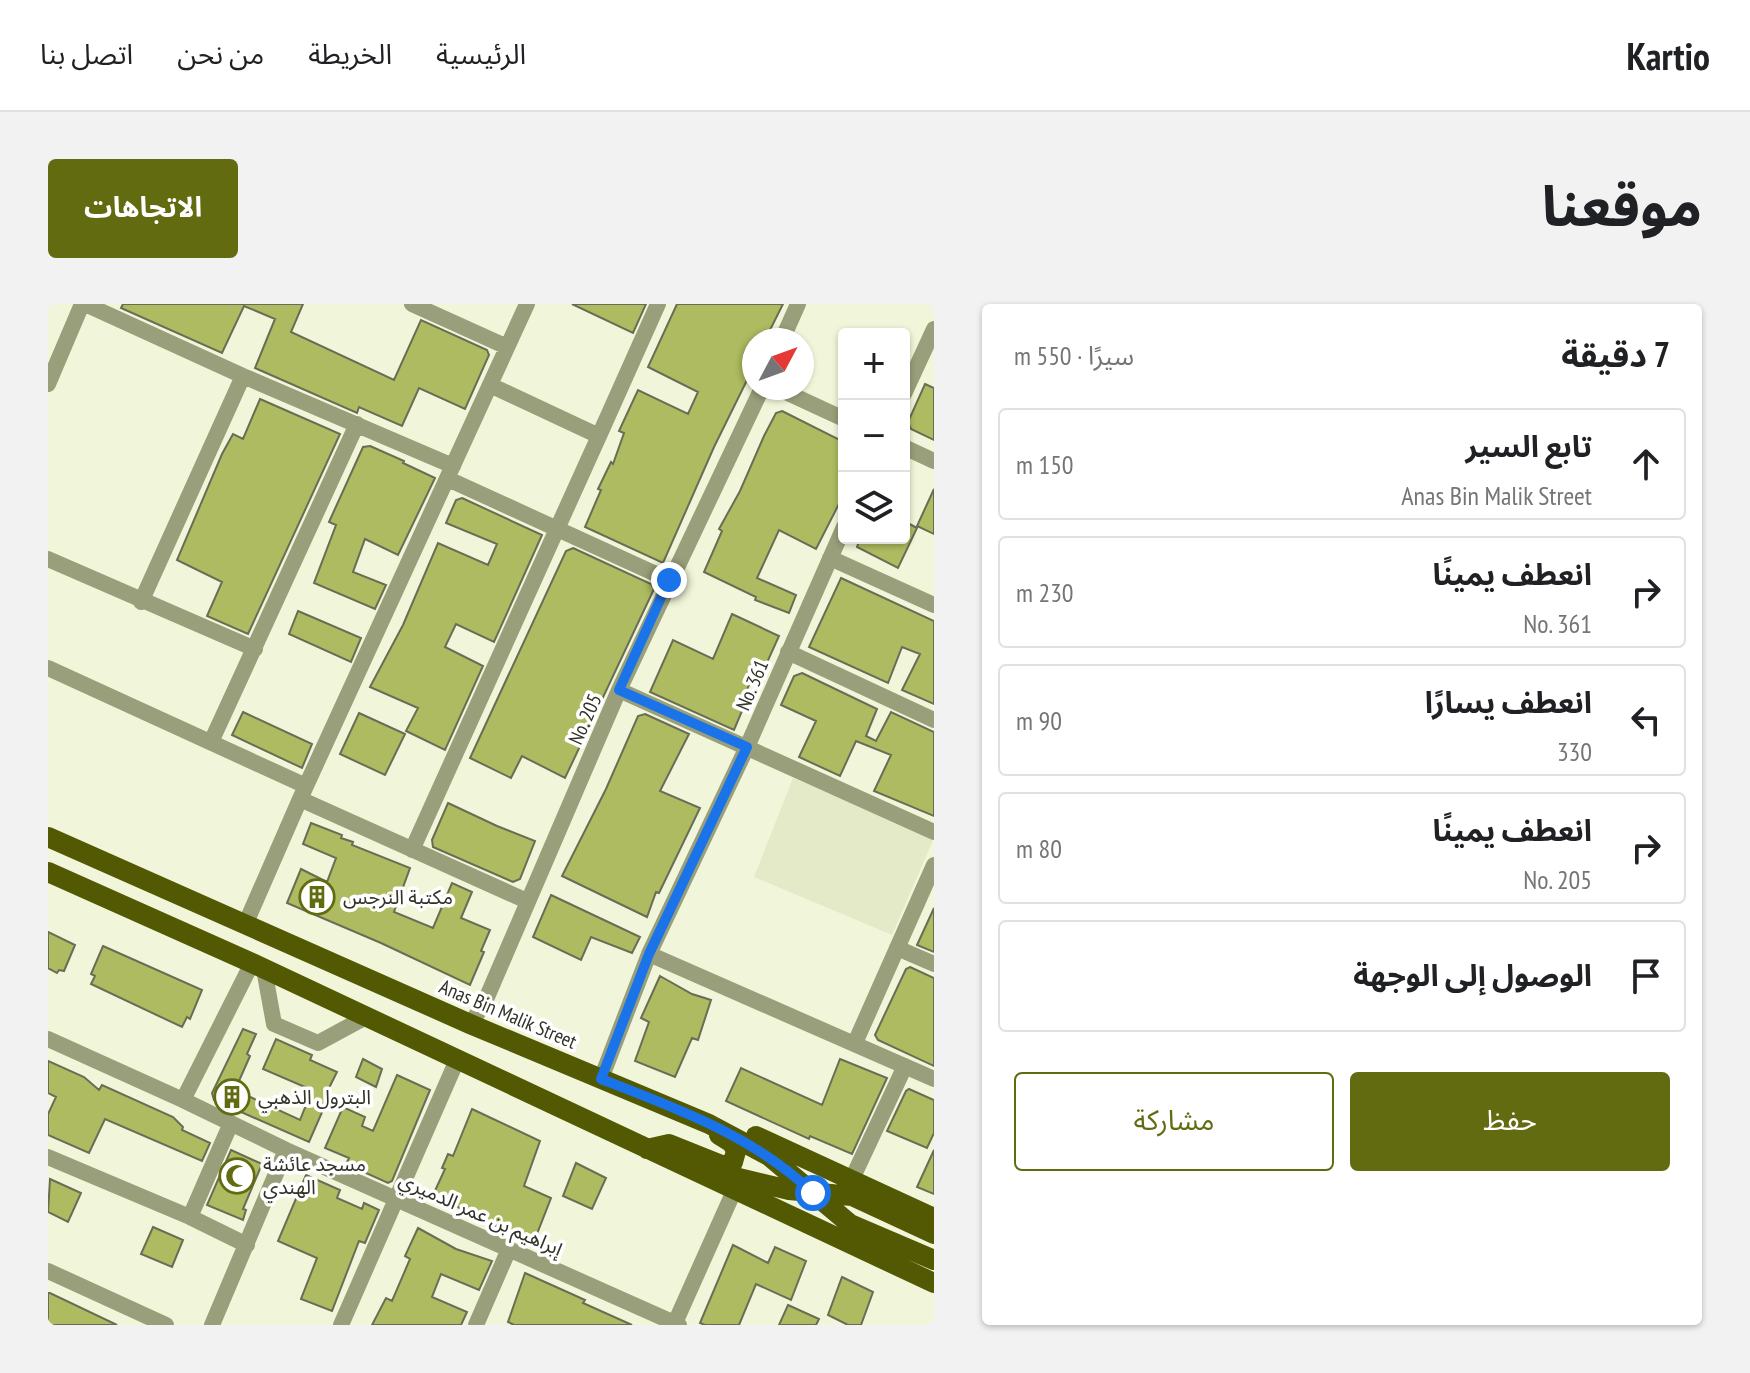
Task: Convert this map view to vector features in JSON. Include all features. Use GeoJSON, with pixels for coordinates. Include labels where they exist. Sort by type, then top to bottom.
{"type":"FeatureCollection","features":[{"type":"Feature","properties":{"kind":"main road","name":"Anas Bin Malik Street"},"geometry":{"type":"LineString","coordinates":[[48,837],[470,1024],[706,1122],[769,1156],[850,1224],[934,1260]]}},
{"type":"Feature","properties":{"kind":"main road"},"geometry":{"type":"LineString","coordinates":[[48,872],[258,966],[934,1283]]}},
{"type":"Feature","properties":{"kind":"main road"},"geometry":{"type":"LineString","coordinates":[[647,1149],[669,1144],[719,1165],[733,1162],[736,1155],[734,1145],[714,1133],[706,1122]]}},
{"type":"Feature","properties":{"kind":"main road"},"geometry":{"type":"LineString","coordinates":[[706,1122],[726,1123],[934,1218]]}},
{"type":"Feature","properties":{"kind":"main road"},"geometry":{"type":"LineString","coordinates":[[690,1171],[718,1173],[763,1185],[813,1193],[852,1196],[934,1234]]}},
{"type":"Feature","properties":{"kind":"street"},"geometry":{"type":"LineString","coordinates":[[48,384],[84,304],[357,424],[558,530],[669,580]]}},
{"type":"Feature","properties":{"kind":"street"},"geometry":{"type":"LineString","coordinates":[[412,304],[507,347]]}},
{"type":"Feature","properties":{"kind":"street"},"geometry":{"type":"LineString","coordinates":[[245,925],[527,304]]}},
{"type":"Feature","properties":{"kind":"street"},"geometry":{"type":"LineString","coordinates":[[412,850],[658,304]]}},
{"type":"Feature","properties":{"kind":"street"},"geometry":{"type":"LineString","coordinates":[[787,328],[798,304]]}},
{"type":"Feature","properties":{"kind":"street"},"geometry":{"type":"LineString","coordinates":[[910,381],[934,329]]}},
{"type":"Feature","properties":{"kind":"street"},"geometry":{"type":"LineString","coordinates":[[141,602],[243,376]]}},
{"type":"Feature","properties":{"kind":"street"},"geometry":{"type":"LineString","coordinates":[[490,385],[599,436]]}},
{"type":"Feature","properties":{"kind":"street","name":"No. 205"},"geometry":{"type":"LineString","coordinates":[[470,1024],[484,1004],[619,690],[756,400]]}},
{"type":"Feature","properties":{"kind":"street"},"geometry":{"type":"LineString","coordinates":[[803,400],[838,416]]}},
{"type":"Feature","properties":{"kind":"street"},"geometry":{"type":"LineString","coordinates":[[211,742],[357,424]]}},
{"type":"Feature","properties":{"kind":"street"},"geometry":{"type":"LineString","coordinates":[[910,450],[934,461]]}},
{"type":"Feature","properties":{"kind":"street","name":"No. 361"},"geometry":{"type":"LineString","coordinates":[[601,1079],[649,954],[747,747],[838,540]]}},
{"type":"Feature","properties":{"kind":"street"},"geometry":{"type":"LineString","coordinates":[[830,558],[934,605]]}},
{"type":"Feature","properties":{"kind":"street"},"geometry":{"type":"LineString","coordinates":[[48,559],[255,649]]}},
{"type":"Feature","properties":{"kind":"street"},"geometry":{"type":"LineString","coordinates":[[788,652],[934,720]]}},
{"type":"Feature","properties":{"kind":"street"},"geometry":{"type":"LineString","coordinates":[[48,668],[211,742],[412,850],[527,901]]}},
{"type":"Feature","properties":{"kind":"street"},"geometry":{"type":"LineString","coordinates":[[619,690],[934,832]]}},
{"type":"Feature","properties":{"kind":"street"},"geometry":{"type":"LineString","coordinates":[[855,1043],[897,948],[929,888],[934,865]]}},
{"type":"Feature","properties":{"kind":"street"},"geometry":{"type":"LineString","coordinates":[[897,948],[934,964]]}},
{"type":"Feature","properties":{"kind":"street"},"geometry":{"type":"LineString","coordinates":[[649,954],[934,1079]]}},
{"type":"Feature","properties":{"kind":"street"},"geometry":{"type":"LineString","coordinates":[[258,966],[274,1024],[318,1043],[366,1017]]}},
{"type":"Feature","properties":{"kind":"street"},"geometry":{"type":"LineString","coordinates":[[183,1100],[258,966]]}},
{"type":"Feature","properties":{"kind":"street","name":"إبراهيم بن عمر الدميري"},"geometry":{"type":"LineString","coordinates":[[48,1039],[286,1150],[677,1324]]}},
{"type":"Feature","properties":{"kind":"street"},"geometry":{"type":"LineString","coordinates":[[341,1325],[457,1060]]}},
{"type":"Feature","properties":{"kind":"street"},"geometry":{"type":"LineString","coordinates":[[852,1179],[905,1066]]}},
{"type":"Feature","properties":{"kind":"street"},"geometry":{"type":"LineString","coordinates":[[190,1217],[231,1123]]}},
{"type":"Feature","properties":{"kind":"street"},"geometry":{"type":"LineString","coordinates":[[212,1325],[286,1150]]}},
{"type":"Feature","properties":{"kind":"street"},"geometry":{"type":"LineString","coordinates":[[48,1157],[190,1217],[247,1245]]}},
{"type":"Feature","properties":{"kind":"street"},"geometry":{"type":"LineString","coordinates":[[677,1324],[734,1191]]}},
{"type":"Feature","properties":{"kind":"street"},"geometry":{"type":"LineString","coordinates":[[476,1325],[509,1249]]}},
{"type":"Feature","properties":{"kind":"street"},"geometry":{"type":"LineString","coordinates":[[48,1271],[166,1325]]}},
{"type":"Feature","properties":{"kind":"shaded area"},"geometry":{"type":"Polygon","coordinates":[[[793,778],[934,838],[892,935],[754,877],[793,778]]]}},
{"type":"Feature","properties":{"kind":"building"},"geometry":{"type":"Polygon","coordinates":[[[123,304],[303,304],[291,332],[394,380],[421,320],[487,350],[489,355],[465,409],[419,388],[402,426],[359,407],[357,413],[255,368],[275,319],[244,306],[222,353],[121,308],[123,304]]]}},
{"type":"Feature","properties":{"kind":"building"},"geometry":{"type":"Polygon","coordinates":[[[572,304],[646,304],[633,333],[572,304]]]}},
{"type":"Feature","properties":{"kind":"building"},"geometry":{"type":"Polygon","coordinates":[[[677,304],[783,304],[771,328],[742,328],[742,390],[663,563],[585,527],[601,490],[598,489],[611,462],[613,464],[624,433],[619,431],[638,390],[688,414],[698,392],[648,367],[677,304]]]}},
{"type":"Feature","properties":{"kind":"building"},"geometry":{"type":"Polygon","coordinates":[[[925,384],[934,388],[934,440],[911,429],[910,418],[925,384]]]}},
{"type":"Feature","properties":{"kind":"building"},"geometry":{"type":"Polygon","coordinates":[[[260,399],[340,434],[248,634],[207,616],[222,582],[177,560],[222,454],[233,434],[243,439],[260,399]]]}},
{"type":"Feature","properties":{"kind":"building"},"geometry":{"type":"Polygon","coordinates":[[[782,411],[838,439],[838,506],[816,549],[779,530],[757,578],[796,595],[789,613],[755,600],[756,597],[704,572],[722,531],[719,529],[776,413],[782,411]]]}},
{"type":"Feature","properties":{"kind":"building"},"geometry":{"type":"Polygon","coordinates":[[[370,446],[435,478],[398,555],[365,539],[353,572],[386,585],[375,609],[314,583],[336,525],[329,522],[363,447],[370,446]]]}},
{"type":"Feature","properties":{"kind":"building"},"geometry":{"type":"Polygon","coordinates":[[[934,489],[934,534],[917,526],[934,489]]]}},
{"type":"Feature","properties":{"kind":"building"},"geometry":{"type":"Polygon","coordinates":[[[462,498],[542,535],[494,642],[456,624],[445,647],[483,666],[445,750],[406,731],[418,708],[370,687],[403,625],[438,543],[488,565],[497,544],[446,523],[456,500],[462,498]]]}},
{"type":"Feature","properties":{"kind":"building"},"geometry":{"type":"Polygon","coordinates":[[[910,524],[917,528],[910,543],[910,524]]]}},
{"type":"Feature","properties":{"kind":"building"},"geometry":{"type":"Polygon","coordinates":[[[858,544],[909,544],[898,568],[857,547],[858,544]]]}},
{"type":"Feature","properties":{"kind":"building"},"geometry":{"type":"Polygon","coordinates":[[[573,548],[651,584],[654,589],[565,778],[522,756],[511,778],[470,758],[566,551],[573,548]]]}},
{"type":"Feature","properties":{"kind":"building"},"geometry":{"type":"Polygon","coordinates":[[[841,578],[934,621],[934,704],[902,690],[920,654],[902,647],[888,683],[809,647],[841,578]]]}},
{"type":"Feature","properties":{"kind":"building"},"geometry":{"type":"Polygon","coordinates":[[[298,611],[361,638],[351,662],[289,634],[298,611]]]}},
{"type":"Feature","properties":{"kind":"building"},"geometry":{"type":"Polygon","coordinates":[[[732,614],[779,636],[760,678],[753,675],[734,730],[650,692],[673,640],[713,659],[732,614]]]}},
{"type":"Feature","properties":{"kind":"building"},"geometry":{"type":"Polygon","coordinates":[[[802,673],[877,709],[866,736],[876,741],[891,712],[934,732],[934,816],[874,791],[891,755],[856,741],[840,776],[799,757],[816,721],[781,705],[794,676],[802,673]]]}},
{"type":"Feature","properties":{"kind":"building"},"geometry":{"type":"Polygon","coordinates":[[[243,712],[312,744],[302,768],[232,735],[243,712]]]}},
{"type":"Feature","properties":{"kind":"building"},"geometry":{"type":"Polygon","coordinates":[[[359,713],[405,734],[385,775],[340,754],[359,713]]]}},
{"type":"Feature","properties":{"kind":"building"},"geometry":{"type":"Polygon","coordinates":[[[645,714],[689,734],[660,791],[700,808],[659,893],[656,892],[647,917],[562,876],[606,789],[638,716],[645,714]]]}},
{"type":"Feature","properties":{"kind":"building"},"geometry":{"type":"Polygon","coordinates":[[[448,803],[535,841],[520,879],[513,882],[433,847],[432,840],[448,803]]]}},
{"type":"Feature","properties":{"kind":"building"},"geometry":{"type":"Polygon","coordinates":[[[311,823],[342,835],[341,838],[353,842],[352,845],[410,868],[394,912],[433,928],[452,883],[472,892],[461,918],[490,930],[470,985],[287,903],[301,869],[327,882],[336,858],[303,844],[311,823]]]}},
{"type":"Feature","properties":{"kind":"building"},"geometry":{"type":"Polygon","coordinates":[[[551,895],[640,937],[632,953],[591,937],[581,960],[533,937],[551,895]]]}},
{"type":"Feature","properties":{"kind":"building"},"geometry":{"type":"Polygon","coordinates":[[[934,908],[934,952],[917,945],[934,908]]]}},
{"type":"Feature","properties":{"kind":"building"},"geometry":{"type":"Polygon","coordinates":[[[48,932],[75,945],[64,971],[57,973],[48,968],[48,932]]]}},
{"type":"Feature","properties":{"kind":"building"},"geometry":{"type":"Polygon","coordinates":[[[103,946],[202,990],[190,1019],[187,1017],[182,1027],[91,984],[95,976],[91,974],[103,946]]]}},
{"type":"Feature","properties":{"kind":"building"},"geometry":{"type":"Polygon","coordinates":[[[910,967],[934,978],[934,1066],[878,1040],[875,1035],[906,969],[910,967]]]}},
{"type":"Feature","properties":{"kind":"building"},"geometry":{"type":"Polygon","coordinates":[[[660,976],[692,994],[711,1000],[698,1040],[692,1038],[675,1077],[635,1061],[649,1022],[641,1018],[660,976]]]}},
{"type":"Feature","properties":{"kind":"building"},"geometry":{"type":"Polygon","coordinates":[[[243,1029],[256,1034],[235,1090],[300,1120],[312,1090],[263,1069],[276,1039],[312,1055],[310,1060],[337,1072],[309,1142],[214,1100],[212,1093],[243,1029]]]}},
{"type":"Feature","properties":{"kind":"building"},"geometry":{"type":"Polygon","coordinates":[[[363,1059],[382,1069],[376,1087],[356,1077],[363,1059]]]}},
{"type":"Feature","properties":{"kind":"building"},"geometry":{"type":"Polygon","coordinates":[[[840,1059],[887,1078],[852,1154],[810,1136],[809,1139],[726,1101],[741,1068],[822,1105],[840,1059]]]}},
{"type":"Feature","properties":{"kind":"building"},"geometry":{"type":"Polygon","coordinates":[[[48,1061],[84,1077],[99,1090],[102,1085],[173,1117],[183,1127],[182,1130],[210,1143],[202,1161],[105,1119],[89,1153],[48,1135],[48,1114],[56,1097],[48,1093],[48,1061]]]}},
{"type":"Feature","properties":{"kind":"building"},"geometry":{"type":"Polygon","coordinates":[[[397,1075],[430,1090],[392,1181],[388,1183],[346,1164],[349,1158],[325,1148],[343,1107],[365,1117],[362,1126],[373,1131],[397,1075]]]}},
{"type":"Feature","properties":{"kind":"building"},"geometry":{"type":"Polygon","coordinates":[[[909,1089],[934,1100],[934,1133],[927,1148],[887,1131],[909,1089]]]}},
{"type":"Feature","properties":{"kind":"building"},"geometry":{"type":"Polygon","coordinates":[[[472,1109],[540,1141],[524,1186],[551,1198],[533,1244],[433,1195],[448,1154],[453,1156],[472,1109]]]}},
{"type":"Feature","properties":{"kind":"building","name":"مسجد عائشة الهندي"},"geometry":{"type":"Polygon","coordinates":[[[231,1150],[262,1164],[243,1209],[246,1210],[243,1220],[207,1205],[231,1150]]]}},
{"type":"Feature","properties":{"kind":"building"},"geometry":{"type":"Polygon","coordinates":[[[934,1150],[934,1194],[917,1187],[934,1150]]]}},
{"type":"Feature","properties":{"kind":"building"},"geometry":{"type":"Polygon","coordinates":[[[576,1163],[606,1178],[592,1209],[563,1196],[576,1163]]]}},
{"type":"Feature","properties":{"kind":"building"},"geometry":{"type":"Polygon","coordinates":[[[306,1175],[340,1190],[337,1198],[362,1209],[364,1203],[379,1210],[365,1243],[359,1241],[332,1311],[301,1299],[317,1258],[278,1241],[306,1175]]]}},
{"type":"Feature","properties":{"kind":"building"},"geometry":{"type":"Polygon","coordinates":[[[50,1179],[81,1193],[68,1222],[48,1212],[50,1179]]]}},
{"type":"Feature","properties":{"kind":"building"},"geometry":{"type":"Polygon","coordinates":[[[153,1227],[183,1240],[172,1267],[141,1254],[153,1227]]]}},
{"type":"Feature","properties":{"kind":"building"},"geometry":{"type":"Polygon","coordinates":[[[418,1228],[456,1249],[492,1261],[479,1290],[441,1274],[432,1297],[467,1312],[461,1325],[372,1325],[386,1298],[392,1301],[410,1259],[405,1256],[418,1228]]]}},
{"type":"Feature","properties":{"kind":"building"},"geometry":{"type":"Polygon","coordinates":[[[733,1245],[768,1263],[775,1247],[806,1261],[791,1300],[756,1284],[739,1325],[705,1325],[700,1323],[733,1245]]]}},
{"type":"Feature","properties":{"kind":"building"},"geometry":{"type":"Polygon","coordinates":[[[525,1273],[632,1325],[514,1325],[508,1322],[525,1273]]]}},
{"type":"Feature","properties":{"kind":"building"},"geometry":{"type":"Polygon","coordinates":[[[842,1277],[873,1292],[861,1325],[848,1325],[828,1315],[842,1277]]]}},
{"type":"Feature","properties":{"kind":"building"},"geometry":{"type":"Polygon","coordinates":[[[50,1293],[117,1325],[48,1325],[50,1293]]]}},
{"type":"Feature","properties":{"kind":"building"},"geometry":{"type":"Polygon","coordinates":[[[788,1305],[819,1319],[816,1325],[779,1325],[788,1305]]]}},
{"type":"Feature","properties":{"kind":"place","name":"مكتبة النرجس"},"geometry":{"type":"Point","coordinates":[317,897]}},
{"type":"Feature","properties":{"kind":"place","name":"البترول الذهبي"},"geometry":{"type":"Point","coordinates":[232,1097]}},
{"type":"Feature","properties":{"kind":"place","name":"مسجد عائشة الهندي"},"geometry":{"type":"Point","coordinates":[237,1176]}},
{"type":"Feature","properties":{"kind":"route"},"geometry":{"type":"LineString","coordinates":[[669,580],[619,690],[747,747],[649,954],[601,1079],[668,1105],[769,1156],[813,1193]]}}]}
